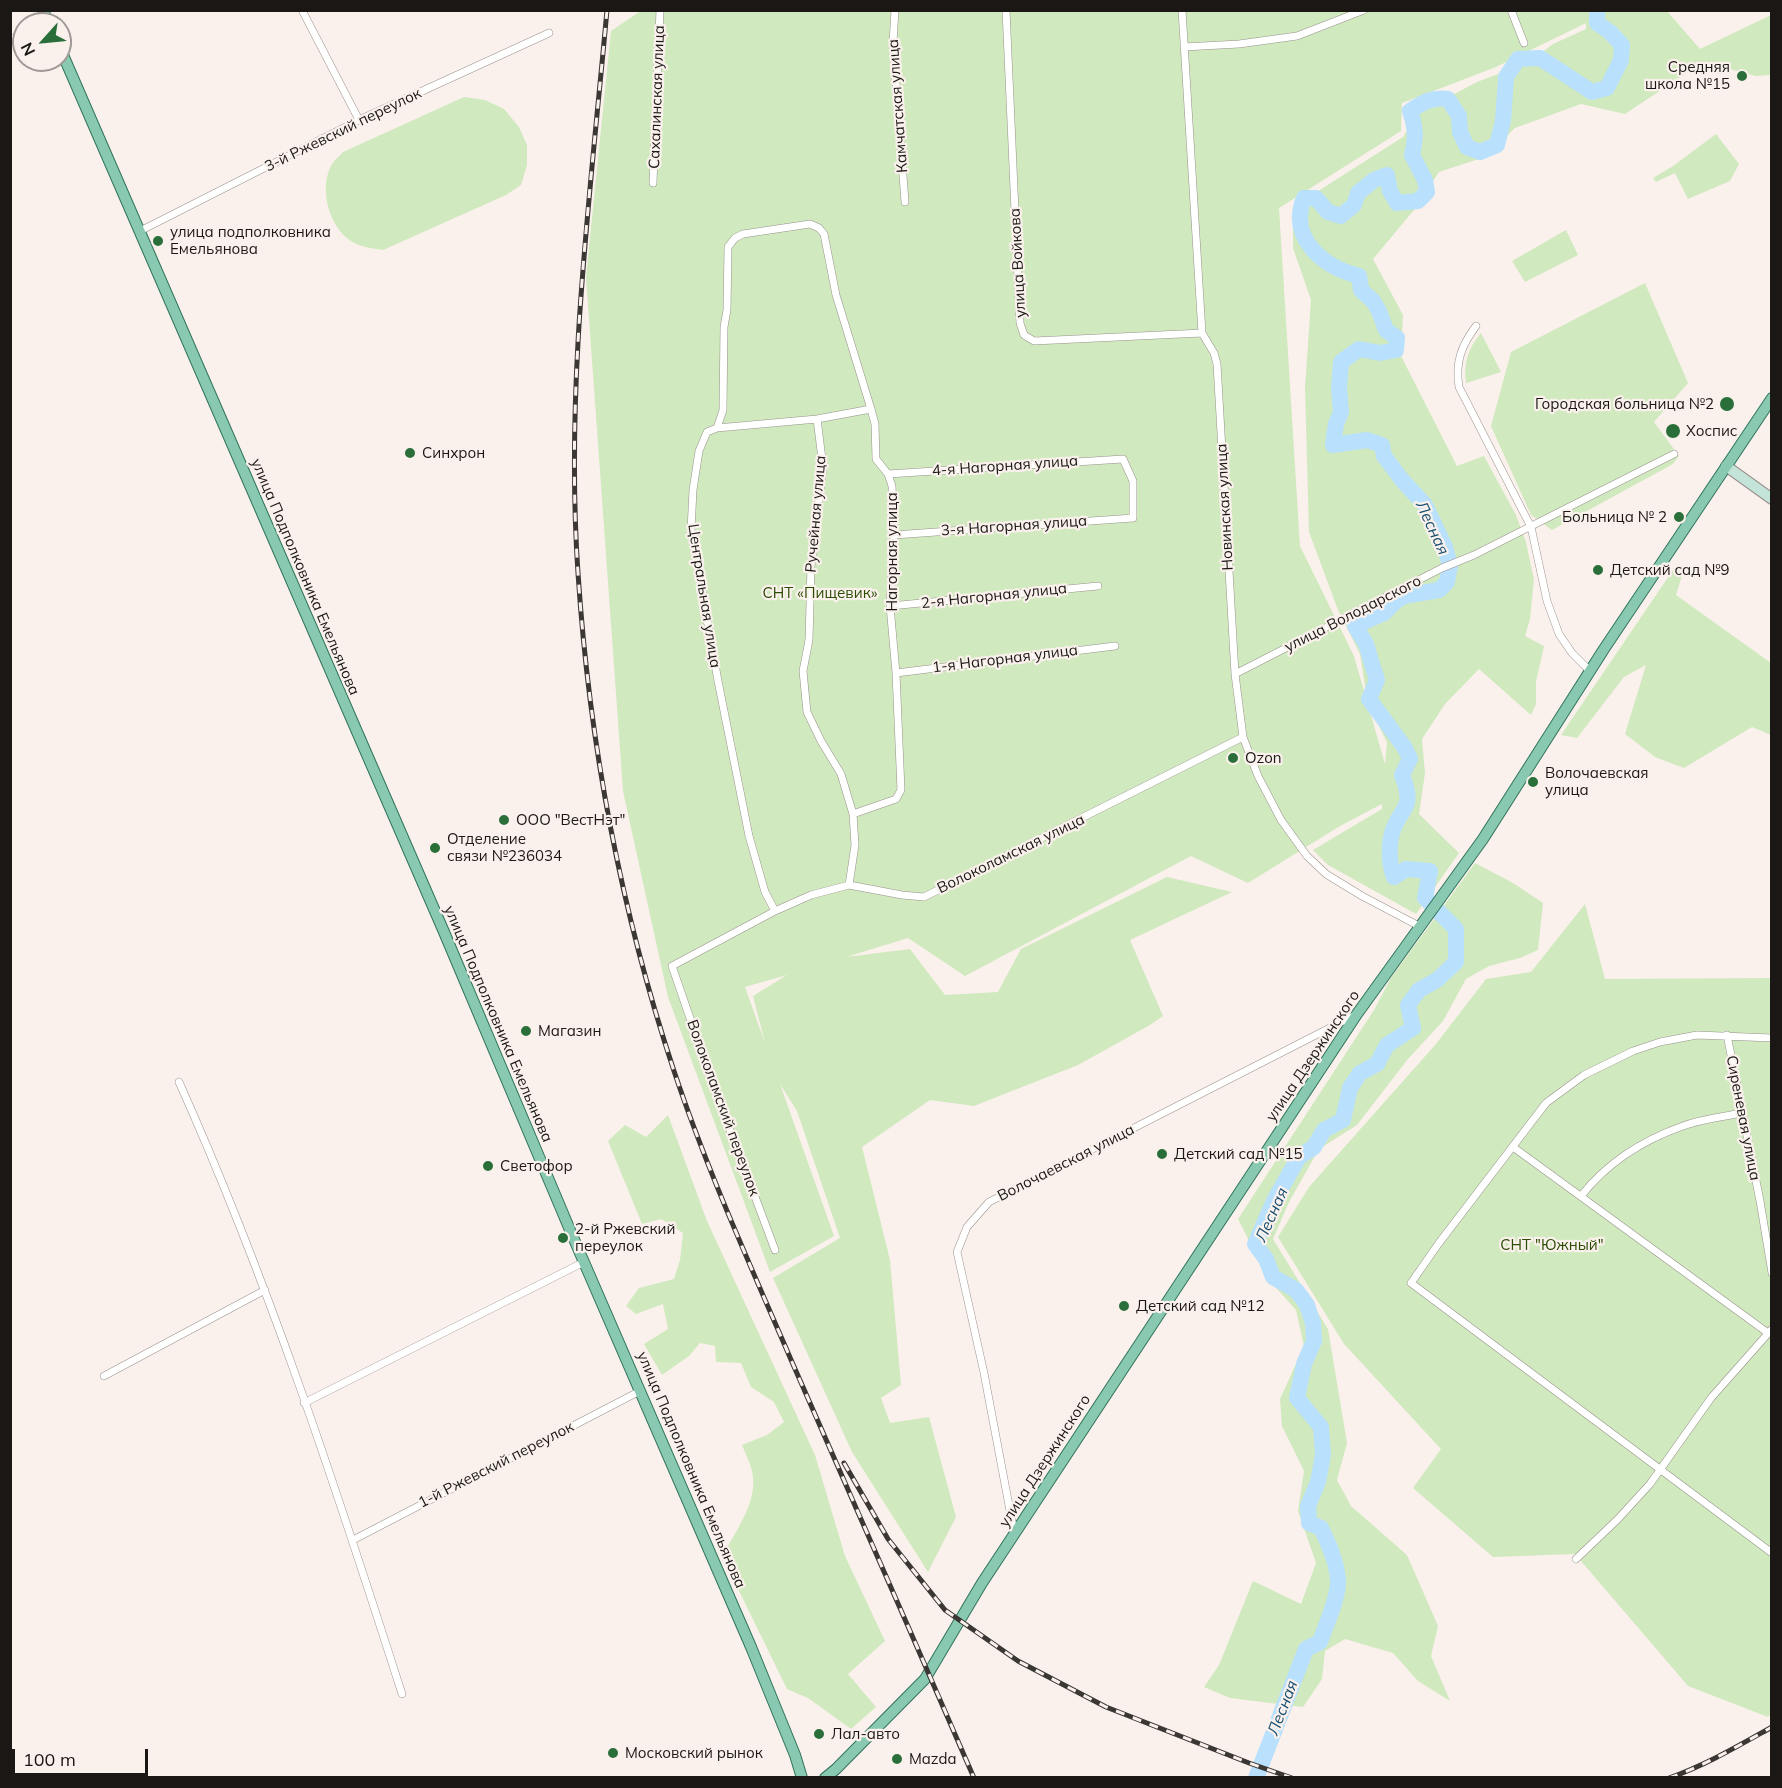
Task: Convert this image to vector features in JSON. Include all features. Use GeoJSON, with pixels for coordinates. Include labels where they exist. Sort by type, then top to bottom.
{"type":"FeatureCollection","features":[{"type":"Feature","properties":{"kind":"main road","name":"улица Подполковника Емельянова"},"geometry":{"type":"LineString","coordinates":[[70,72],[751,1647],[795,1755],[802,1778]]}},
{"type":"Feature","properties":{"kind":"main road","name":"улица Дзержинского"},"geometry":{"type":"LineString","coordinates":[[825,1778],[925,1679],[982,1583],[1357,1014],[1483,839],[1590,671],[1772,398]]}},
{"type":"Feature","properties":{"kind":"main road"},"geometry":{"type":"LineString","coordinates":[[1726,466],[1772,499]]}},
{"type":"Feature","properties":{"kind":"street"},"geometry":{"type":"LineString","coordinates":[[302,10],[358,120]]}},
{"type":"Feature","properties":{"kind":"street","name":"Сахалинская улица"},"geometry":{"type":"LineString","coordinates":[[653,183],[660,10]]}},
{"type":"Feature","properties":{"kind":"street","name":"Камчатская улица"},"geometry":{"type":"LineString","coordinates":[[895,10],[893,43],[905,202]]}},
{"type":"Feature","properties":{"kind":"street","name":"улица Войкова"},"geometry":{"type":"LineString","coordinates":[[1006,10],[1020,323],[1024,335],[1034,341],[1202,333]]}},
{"type":"Feature","properties":{"kind":"street","name":"Новинская улица"},"geometry":{"type":"LineString","coordinates":[[1182,10],[1202,333],[1214,353],[1217,364],[1235,674],[1243,737],[1258,776],[1281,820],[1307,856],[1326,874],[1419,926]]}},
{"type":"Feature","properties":{"kind":"street"},"geometry":{"type":"LineString","coordinates":[[1184,47],[1239,44],[1296,36],[1364,10]]}},
{"type":"Feature","properties":{"kind":"street"},"geometry":{"type":"LineString","coordinates":[[1511,10],[1524,43]]}},
{"type":"Feature","properties":{"kind":"street","name":"3-й Ржевский переулок"},"geometry":{"type":"LineString","coordinates":[[140,231],[358,120],[549,33]]}},
{"type":"Feature","properties":{"kind":"street","name":"Центральная улица"},"geometry":{"type":"LineString","coordinates":[[775,911],[765,892],[749,836],[718,681],[691,530],[693,490],[699,451],[707,432],[717,428],[723,410],[728,247],[735,238],[742,234],[810,224],[819,228],[824,234]]}},
{"type":"Feature","properties":{"kind":"street","name":"Нагорная улица"},"geometry":{"type":"LineString","coordinates":[[824,234],[836,296],[875,424],[876,459],[888,474],[892,486],[894,535],[890,606],[896,673],[901,790],[896,800],[853,814]]}},
{"type":"Feature","properties":{"kind":"street"},"geometry":{"type":"LineString","coordinates":[[1476,326],[1462,347],[1458,359],[1459,387],[1531,527],[1547,601],[1559,634],[1572,653],[1590,671]]}},
{"type":"Feature","properties":{"kind":"street"},"geometry":{"type":"LineString","coordinates":[[717,428],[817,419],[871,409]]}},
{"type":"Feature","properties":{"kind":"street","name":"Ручейная улица"},"geometry":{"type":"LineString","coordinates":[[817,419],[823,467],[811,566],[809,640],[803,671],[807,712],[841,774],[853,814],[855,845],[849,885]]}},
{"type":"Feature","properties":{"kind":"street","name":"улица Володарского"},"geometry":{"type":"LineString","coordinates":[[1235,674],[1674,454]]}},
{"type":"Feature","properties":{"kind":"street","name":"4-я Нагорная улица"},"geometry":{"type":"LineString","coordinates":[[888,474],[1123,459],[1133,482],[1133,518]]}},
{"type":"Feature","properties":{"kind":"street","name":"3-я Нагорная улица"},"geometry":{"type":"LineString","coordinates":[[894,535],[1133,518]]}},
{"type":"Feature","properties":{"kind":"street","name":"2-я Нагорная улица"},"geometry":{"type":"LineString","coordinates":[[890,606],[1098,586]]}},
{"type":"Feature","properties":{"kind":"street","name":"1-я Нагорная улица"},"geometry":{"type":"LineString","coordinates":[[896,673],[1115,646]]}},
{"type":"Feature","properties":{"kind":"street","name":"Волоколамская улица"},"geometry":{"type":"LineString","coordinates":[[672,966],[775,911],[811,895],[849,885],[924,897],[1243,737]]}},
{"type":"Feature","properties":{"kind":"street","name":"Волоколамский переулок"},"geometry":{"type":"LineString","coordinates":[[672,966],[774,1250]]}},
{"type":"Feature","properties":{"kind":"street","name":"Волочаевская улица"},"geometry":{"type":"LineString","coordinates":[[1014,1535],[986,1384],[957,1252],[967,1227],[989,1202],[1357,1014]]}},
{"type":"Feature","properties":{"kind":"street"},"geometry":{"type":"LineString","coordinates":[[1772,1038],[1697,1035],[1660,1042],[1633,1051],[1584,1075],[1546,1103],[1445,1234],[1411,1283],[1772,1553]]}},
{"type":"Feature","properties":{"kind":"street","name":"Сиреневая улица"},"geometry":{"type":"LineString","coordinates":[[1726,1035],[1760,1201],[1772,1273]]}},
{"type":"Feature","properties":{"kind":"street"},"geometry":{"type":"LineString","coordinates":[[179,1082],[265,1290],[353,1540],[402,1694]]}},
{"type":"Feature","properties":{"kind":"street"},"geometry":{"type":"LineString","coordinates":[[1581,1196],[1608,1166],[1646,1143],[1684,1125],[1742,1113]]}},
{"type":"Feature","properties":{"kind":"street"},"geometry":{"type":"LineString","coordinates":[[1513,1147],[1770,1331],[1711,1398],[1660,1470],[1618,1519],[1576,1558]]}},
{"type":"Feature","properties":{"kind":"street"},"geometry":{"type":"LineString","coordinates":[[304,1403],[584,1262]]}},
{"type":"Feature","properties":{"kind":"street"},"geometry":{"type":"LineString","coordinates":[[104,1376],[265,1290]]}},
{"type":"Feature","properties":{"kind":"street","name":"1-й Ржевский переулок"},"geometry":{"type":"LineString","coordinates":[[353,1540],[640,1391]]}},
{"type":"Feature","properties":{"kind":"green space","name":"СНТ «Пищевик»"},"geometry":{"type":"Polygon","coordinates":[[[642,10],[1666,10],[1700,49],[1771,15],[1771,75],[1756,76],[1703,62],[1625,114],[1581,104],[1515,128],[1485,157],[1439,172],[1414,210],[1373,259],[1403,315],[1401,356],[1457,466],[1484,456],[1516,515],[1526,542],[1534,580],[1530,619],[1525,636],[1544,646],[1536,682],[1536,704],[1531,715],[1479,669],[1445,704],[1422,739],[1425,773],[1419,814],[1459,853],[1416,914],[1328,865],[1313,850],[1382,809],[1382,804],[1340,826],[1248,883],[1191,856],[965,976],[908,938],[846,957],[910,949],[945,995],[998,992],[1021,949],[1167,877],[1232,892],[1130,940],[1163,1016],[1150,1025],[1078,1065],[974,1106],[930,1100],[862,1147],[890,1260],[901,1385],[881,1398],[890,1423],[929,1417],[956,1517],[928,1572],[852,1452],[773,1278],[840,1238],[797,1111],[780,1084],[834,1236],[770,1272],[668,997],[623,791],[586,277],[611,31],[642,10]],[[1586,23],[1496,67],[1402,103],[1401,131],[1279,208],[1300,546],[1354,656],[1385,764],[1387,742],[1374,716],[1365,686],[1360,654],[1338,610],[1309,532],[1305,388],[1311,300],[1293,248],[1293,207],[1403,137],[1418,113],[1477,82],[1528,63],[1553,44],[1586,29],[1586,23]],[[787,975],[745,987],[765,1043],[753,996],[787,975]]]}},
{"type":"Feature","properties":{"kind":"green space"},"geometry":{"type":"Polygon","coordinates":[[[464,97],[485,100],[504,109],[519,127],[527,145],[527,165],[521,185],[506,195],[383,250],[352,242],[341,233],[331,215],[326,195],[328,175],[333,162],[343,152],[464,97]]]}},
{"type":"Feature","properties":{"kind":"green space"},"geometry":{"type":"Polygon","coordinates":[[[1716,134],[1739,164],[1730,181],[1688,199],[1675,173],[1656,182],[1653,178],[1673,166],[1716,134]]]}},
{"type":"Feature","properties":{"kind":"green space"},"geometry":{"type":"Polygon","coordinates":[[[1566,230],[1578,255],[1525,282],[1512,261],[1566,230]]]}},
{"type":"Feature","properties":{"kind":"green space"},"geometry":{"type":"Polygon","coordinates":[[[1645,283],[1688,383],[1654,422],[1679,456],[1673,464],[1552,530],[1531,515],[1491,426],[1511,352],[1645,283]]]}},
{"type":"Feature","properties":{"kind":"green space"},"geometry":{"type":"Polygon","coordinates":[[[1481,333],[1501,372],[1466,383],[1465,369],[1468,356],[1481,333]]]}},
{"type":"Feature","properties":{"kind":"green space"},"geometry":{"type":"Polygon","coordinates":[[[1685,566],[1676,595],[1771,663],[1771,735],[1752,727],[1684,768],[1655,757],[1625,734],[1646,665],[1624,677],[1577,738],[1561,735],[1673,570],[1685,566]]]}},
{"type":"Feature","properties":{"kind":"green space"},"geometry":{"type":"Polygon","coordinates":[[[1475,863],[1513,883],[1543,903],[1538,950],[1520,958],[1489,966],[1466,979],[1443,1021],[1408,1059],[1357,1125],[1319,1149],[1289,1202],[1273,1239],[1328,1329],[1347,1443],[1337,1480],[1351,1506],[1407,1555],[1438,1626],[1431,1656],[1450,1701],[1418,1681],[1393,1653],[1345,1639],[1325,1651],[1322,1679],[1303,1707],[1230,1698],[1204,1687],[1219,1665],[1253,1581],[1301,1604],[1316,1563],[1298,1511],[1304,1471],[1282,1426],[1280,1399],[1304,1346],[1296,1310],[1269,1280],[1238,1219],[1374,1010],[1391,978],[1475,863]]]}},
{"type":"Feature","properties":{"kind":"green space","name":"СНТ \"Южный\""},"geometry":{"type":"Polygon","coordinates":[[[1585,904],[1605,979],[1771,978],[1771,1714],[1768,1717],[1688,1686],[1575,1554],[1493,1557],[1413,1488],[1441,1449],[1344,1344],[1278,1237],[1309,1187],[1436,1044],[1486,979],[1531,972],[1585,904]]]}},
{"type":"Feature","properties":{"kind":"green space"},"geometry":{"type":"Polygon","coordinates":[[[668,1115],[707,1221],[815,1455],[845,1556],[885,1641],[848,1674],[876,1707],[851,1729],[808,1698],[787,1689],[722,1556],[744,1518],[753,1487],[749,1461],[742,1445],[767,1435],[784,1422],[774,1402],[751,1387],[741,1363],[716,1362],[715,1346],[700,1343],[689,1356],[662,1375],[644,1344],[668,1329],[663,1304],[636,1314],[626,1306],[639,1288],[674,1279],[680,1260],[683,1233],[661,1219],[642,1224],[608,1141],[625,1125],[646,1137],[668,1115]]]}},
{"type":"Feature","properties":{"kind":"waterway","name":"Лесная"},"geometry":{"type":"LineString","coordinates":[[1256,1778],[1306,1649],[1320,1642],[1333,1605],[1338,1576],[1335,1561],[1321,1528],[1309,1523],[1308,1506],[1318,1482],[1323,1455],[1321,1427],[1297,1398],[1304,1364],[1314,1341],[1313,1323],[1307,1305],[1296,1290],[1273,1277],[1266,1259],[1255,1244],[1275,1199],[1299,1157],[1314,1147],[1324,1130],[1343,1120],[1350,1088],[1360,1073],[1377,1064],[1387,1045],[1413,1028],[1408,1005],[1419,990],[1437,980],[1456,962],[1456,929],[1425,898],[1430,871],[1406,869],[1394,877],[1392,871],[1390,842],[1393,829],[1407,802],[1407,792],[1402,775],[1410,759],[1405,748],[1369,699],[1377,680],[1366,644],[1355,626],[1384,613],[1404,596],[1439,590],[1447,582],[1450,566],[1445,547],[1425,505],[1384,456],[1382,445],[1367,440],[1333,445],[1336,424],[1341,412],[1339,388],[1341,362],[1359,349],[1380,353],[1396,350],[1397,338],[1386,330],[1373,301],[1361,290],[1359,276],[1333,266],[1312,249],[1301,226],[1300,212],[1304,198],[1316,198],[1328,212],[1341,216],[1354,205],[1358,193],[1374,180],[1387,175],[1390,191],[1397,203],[1418,201],[1427,192],[1425,180],[1412,155],[1415,133],[1410,111],[1428,101],[1448,99],[1459,116],[1460,132],[1467,147],[1480,152],[1497,145],[1503,121],[1506,77],[1518,59],[1540,58],[1592,92],[1607,88],[1621,60],[1622,45],[1610,32],[1597,23],[1597,10]]}},
{"type":"Feature","properties":{"kind":"railway"},"geometry":{"type":"LineString","coordinates":[[607,10],[581,292],[575,432],[575,503],[583,636],[590,699],[610,825],[623,887],[655,1011],[701,1145],[761,1290],[974,1778]]}},
{"type":"Feature","properties":{"kind":"railway"},"geometry":{"type":"LineString","coordinates":[[844,1463],[888,1539],[945,1610],[1018,1661],[1106,1707],[1292,1778]]}},
{"type":"Feature","properties":{"kind":"railway"},"geometry":{"type":"LineString","coordinates":[[1669,1778],[1709,1761],[1772,1727]]}},
{"type":"Feature","properties":{"kind":"place","name":"Средняя школа №15"},"geometry":{"type":"Point","coordinates":[1742,76]}},
{"type":"Feature","properties":{"kind":"place","name":"улица подполковника Емельянова"},"geometry":{"type":"Point","coordinates":[158,241]}},
{"type":"Feature","properties":{"kind":"place","name":"Городская больница №2"},"geometry":{"type":"Point","coordinates":[1727,404]}},
{"type":"Feature","properties":{"kind":"place","name":"Хоспис"},"geometry":{"type":"Point","coordinates":[1673,431]}},
{"type":"Feature","properties":{"kind":"place","name":"Синхрон"},"geometry":{"type":"Point","coordinates":[410,453]}},
{"type":"Feature","properties":{"kind":"place","name":"Больница № 2"},"geometry":{"type":"Point","coordinates":[1679,517]}},
{"type":"Feature","properties":{"kind":"place","name":"Детский сад №9"},"geometry":{"type":"Point","coordinates":[1598,570]}},
{"type":"Feature","properties":{"kind":"place","name":"Ozon"},"geometry":{"type":"Point","coordinates":[1233,758]}},
{"type":"Feature","properties":{"kind":"place","name":"Волочаевская улица"},"geometry":{"type":"Point","coordinates":[1533,782]}},
{"type":"Feature","properties":{"kind":"place","name":"ООО \"ВестНэт\""},"geometry":{"type":"Point","coordinates":[504,820]}},
{"type":"Feature","properties":{"kind":"place","name":"Отделение связи №236034"},"geometry":{"type":"Point","coordinates":[435,848]}},
{"type":"Feature","properties":{"kind":"place","name":"Магазин"},"geometry":{"type":"Point","coordinates":[526,1031]}},
{"type":"Feature","properties":{"kind":"place","name":"Детский сад №15"},"geometry":{"type":"Point","coordinates":[1162,1154]}},
{"type":"Feature","properties":{"kind":"place","name":"Светофор"},"geometry":{"type":"Point","coordinates":[488,1166]}},
{"type":"Feature","properties":{"kind":"place","name":"2-й Ржевский переулок"},"geometry":{"type":"Point","coordinates":[563,1238]}},
{"type":"Feature","properties":{"kind":"place","name":"Детский сад №12"},"geometry":{"type":"Point","coordinates":[1124,1306]}},
{"type":"Feature","properties":{"kind":"place","name":"Лал-авто"},"geometry":{"type":"Point","coordinates":[819,1734]}},
{"type":"Feature","properties":{"kind":"place","name":"Московский рынок"},"geometry":{"type":"Point","coordinates":[613,1753]}},
{"type":"Feature","properties":{"kind":"place","name":"Mazda"},"geometry":{"type":"Point","coordinates":[897,1759]}}]}
